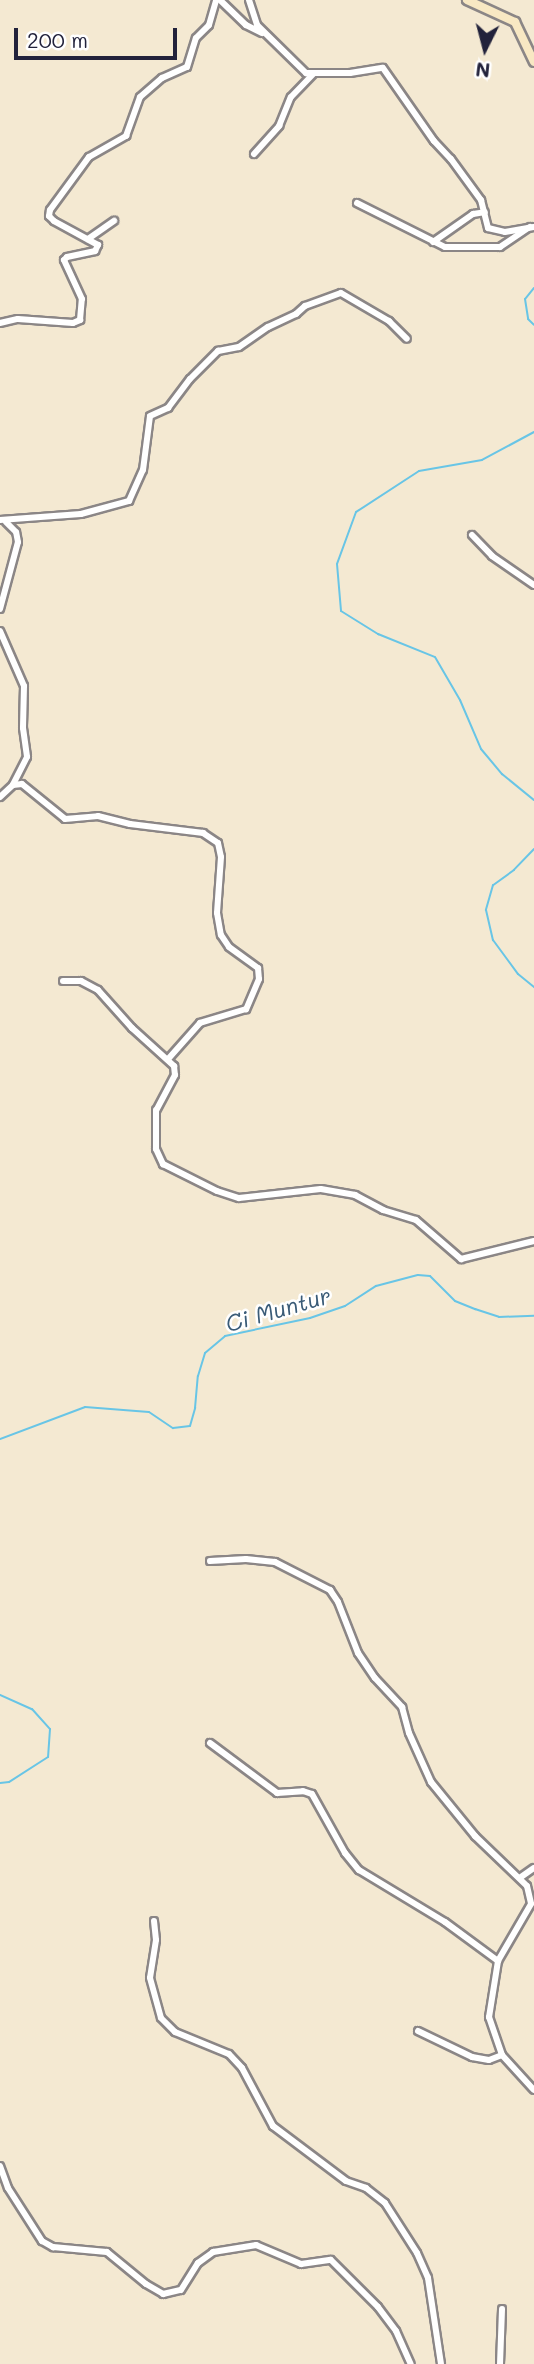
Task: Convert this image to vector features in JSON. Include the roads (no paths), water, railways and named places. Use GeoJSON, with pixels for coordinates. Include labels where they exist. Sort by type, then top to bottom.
{"type":"FeatureCollection","features":[{"type":"Feature","properties":{"kind":"main road"},"geometry":{"type":"LineString","coordinates":[[467,0],[515,22],[534,62]]}},
{"type":"Feature","properties":{"kind":"street"},"geometry":{"type":"LineString","coordinates":[[0,324],[18,319],[73,323],[80,320],[82,299],[64,260],[97,250],[97,243],[54,221],[49,216],[50,210],[89,157],[123,139],[140,97],[162,78],[187,67],[196,38],[209,26],[218,0],[246,25],[264,33]]}},
{"type":"Feature","properties":{"kind":"street"},"geometry":{"type":"LineString","coordinates":[[249,0],[255,22],[302,71],[313,74],[383,68],[432,139],[452,159],[481,200],[488,228],[493,231],[532,227]]}},
{"type":"Feature","properties":{"kind":"street"},"geometry":{"type":"LineString","coordinates":[[254,154],[279,126],[291,97],[313,74]]}},
{"type":"Feature","properties":{"kind":"street"},"geometry":{"type":"LineString","coordinates":[[357,203],[445,247],[500,247],[532,227]]}},
{"type":"Feature","properties":{"kind":"street"},"geometry":{"type":"LineString","coordinates":[[433,242],[460,222],[485,212]]}},
{"type":"Feature","properties":{"kind":"street"},"geometry":{"type":"LineString","coordinates":[[88,239],[114,221]]}},
{"type":"Feature","properties":{"kind":"street"},"geometry":{"type":"LineString","coordinates":[[3,521],[81,514],[129,501],[144,470],[147,422],[150,416],[166,409],[218,351],[239,347],[268,327],[298,313],[305,306],[341,293],[388,321],[407,340]]}},
{"type":"Feature","properties":{"kind":"street"},"geometry":{"type":"LineString","coordinates":[[0,609],[18,542],[16,533],[3,521]]}},
{"type":"Feature","properties":{"kind":"street"},"geometry":{"type":"LineString","coordinates":[[472,535],[498,561],[534,586]]}},
{"type":"Feature","properties":{"kind":"street"},"geometry":{"type":"LineString","coordinates":[[0,631],[23,683],[23,729],[27,757],[13,785],[0,797]]}},
{"type":"Feature","properties":{"kind":"street"},"geometry":{"type":"LineString","coordinates":[[13,785],[22,783],[30,788],[65,819],[98,816],[130,824],[203,833],[218,843],[221,857],[217,913],[221,935],[229,947],[258,968],[259,979],[246,1009],[200,1023],[168,1059]]}},
{"type":"Feature","properties":{"kind":"street"},"geometry":{"type":"LineString","coordinates":[[63,981],[81,981],[98,990],[132,1028],[168,1059],[175,1072],[156,1110],[157,1157],[163,1164],[210,1188],[239,1198],[312,1189],[348,1193],[383,1210],[416,1220],[461,1259],[534,1241]]}},
{"type":"Feature","properties":{"kind":"street"},"geometry":{"type":"LineString","coordinates":[[210,1561],[246,1559],[275,1562],[332,1592],[358,1653],[375,1678],[402,1707],[411,1738],[431,1782],[475,1836],[521,1877],[532,1897],[531,1904],[498,1961],[489,2017],[502,2055],[534,2091]]}},
{"type":"Feature","properties":{"kind":"street"},"geometry":{"type":"LineString","coordinates":[[210,1743],[277,1793],[303,1791],[312,1794],[345,1853],[359,1870],[445,1922],[498,1961]]}},
{"type":"Feature","properties":{"kind":"street"},"geometry":{"type":"LineString","coordinates":[[521,1877],[534,1868]]}},
{"type":"Feature","properties":{"kind":"street"},"geometry":{"type":"LineString","coordinates":[[154,1921],[156,1935],[150,1978],[161,2018],[175,2032],[229,2054],[242,2068],[268,2119],[278,2131],[346,2181],[366,2188],[385,2203],[413,2245],[428,2278],[441,2364]]}},
{"type":"Feature","properties":{"kind":"street"},"geometry":{"type":"LineString","coordinates":[[418,2031],[472,2057],[489,2060],[502,2055]]}},
{"type":"Feature","properties":{"kind":"street"},"geometry":{"type":"LineString","coordinates":[[0,2166],[8,2188],[42,2241],[53,2247],[107,2252],[163,2294],[181,2290],[198,2263],[213,2252],[256,2245],[301,2264],[331,2260],[387,2318],[411,2364]]}},
{"type":"Feature","properties":{"kind":"street"},"geometry":{"type":"LineString","coordinates":[[500,2364],[502,2309]]}},
{"type":"Feature","properties":{"kind":"waterway","name":"Ci Muntur"},"geometry":{"type":"LineString","coordinates":[[534,288],[525,299],[528,319],[534,325]]}},
{"type":"Feature","properties":{"kind":"waterway","name":"Ci Muntur"},"geometry":{"type":"LineString","coordinates":[[534,432],[482,460],[419,471],[356,512],[337,564],[341,611],[378,634],[435,657],[460,700],[481,749],[502,774],[534,800]]}},
{"type":"Feature","properties":{"kind":"waterway","name":"Ci Muntur"},"geometry":{"type":"LineString","coordinates":[[534,849],[514,870],[493,885],[486,910],[493,940],[518,974],[534,987]]}},
{"type":"Feature","properties":{"kind":"waterway","name":"Ci Muntur"},"geometry":{"type":"LineString","coordinates":[[0,1439],[85,1407],[149,1412],[173,1428],[190,1426],[198,1376],[205,1353],[225,1336],[310,1318],[345,1306],[376,1286],[418,1275],[430,1276],[455,1301],[475,1309],[499,1317],[534,1316]]}},
{"type":"Feature","properties":{"kind":"waterway","name":"Ci Muntur"},"geometry":{"type":"LineString","coordinates":[[0,1695],[32,1709],[50,1729],[48,1757],[9,1782],[0,1783]]}}]}
